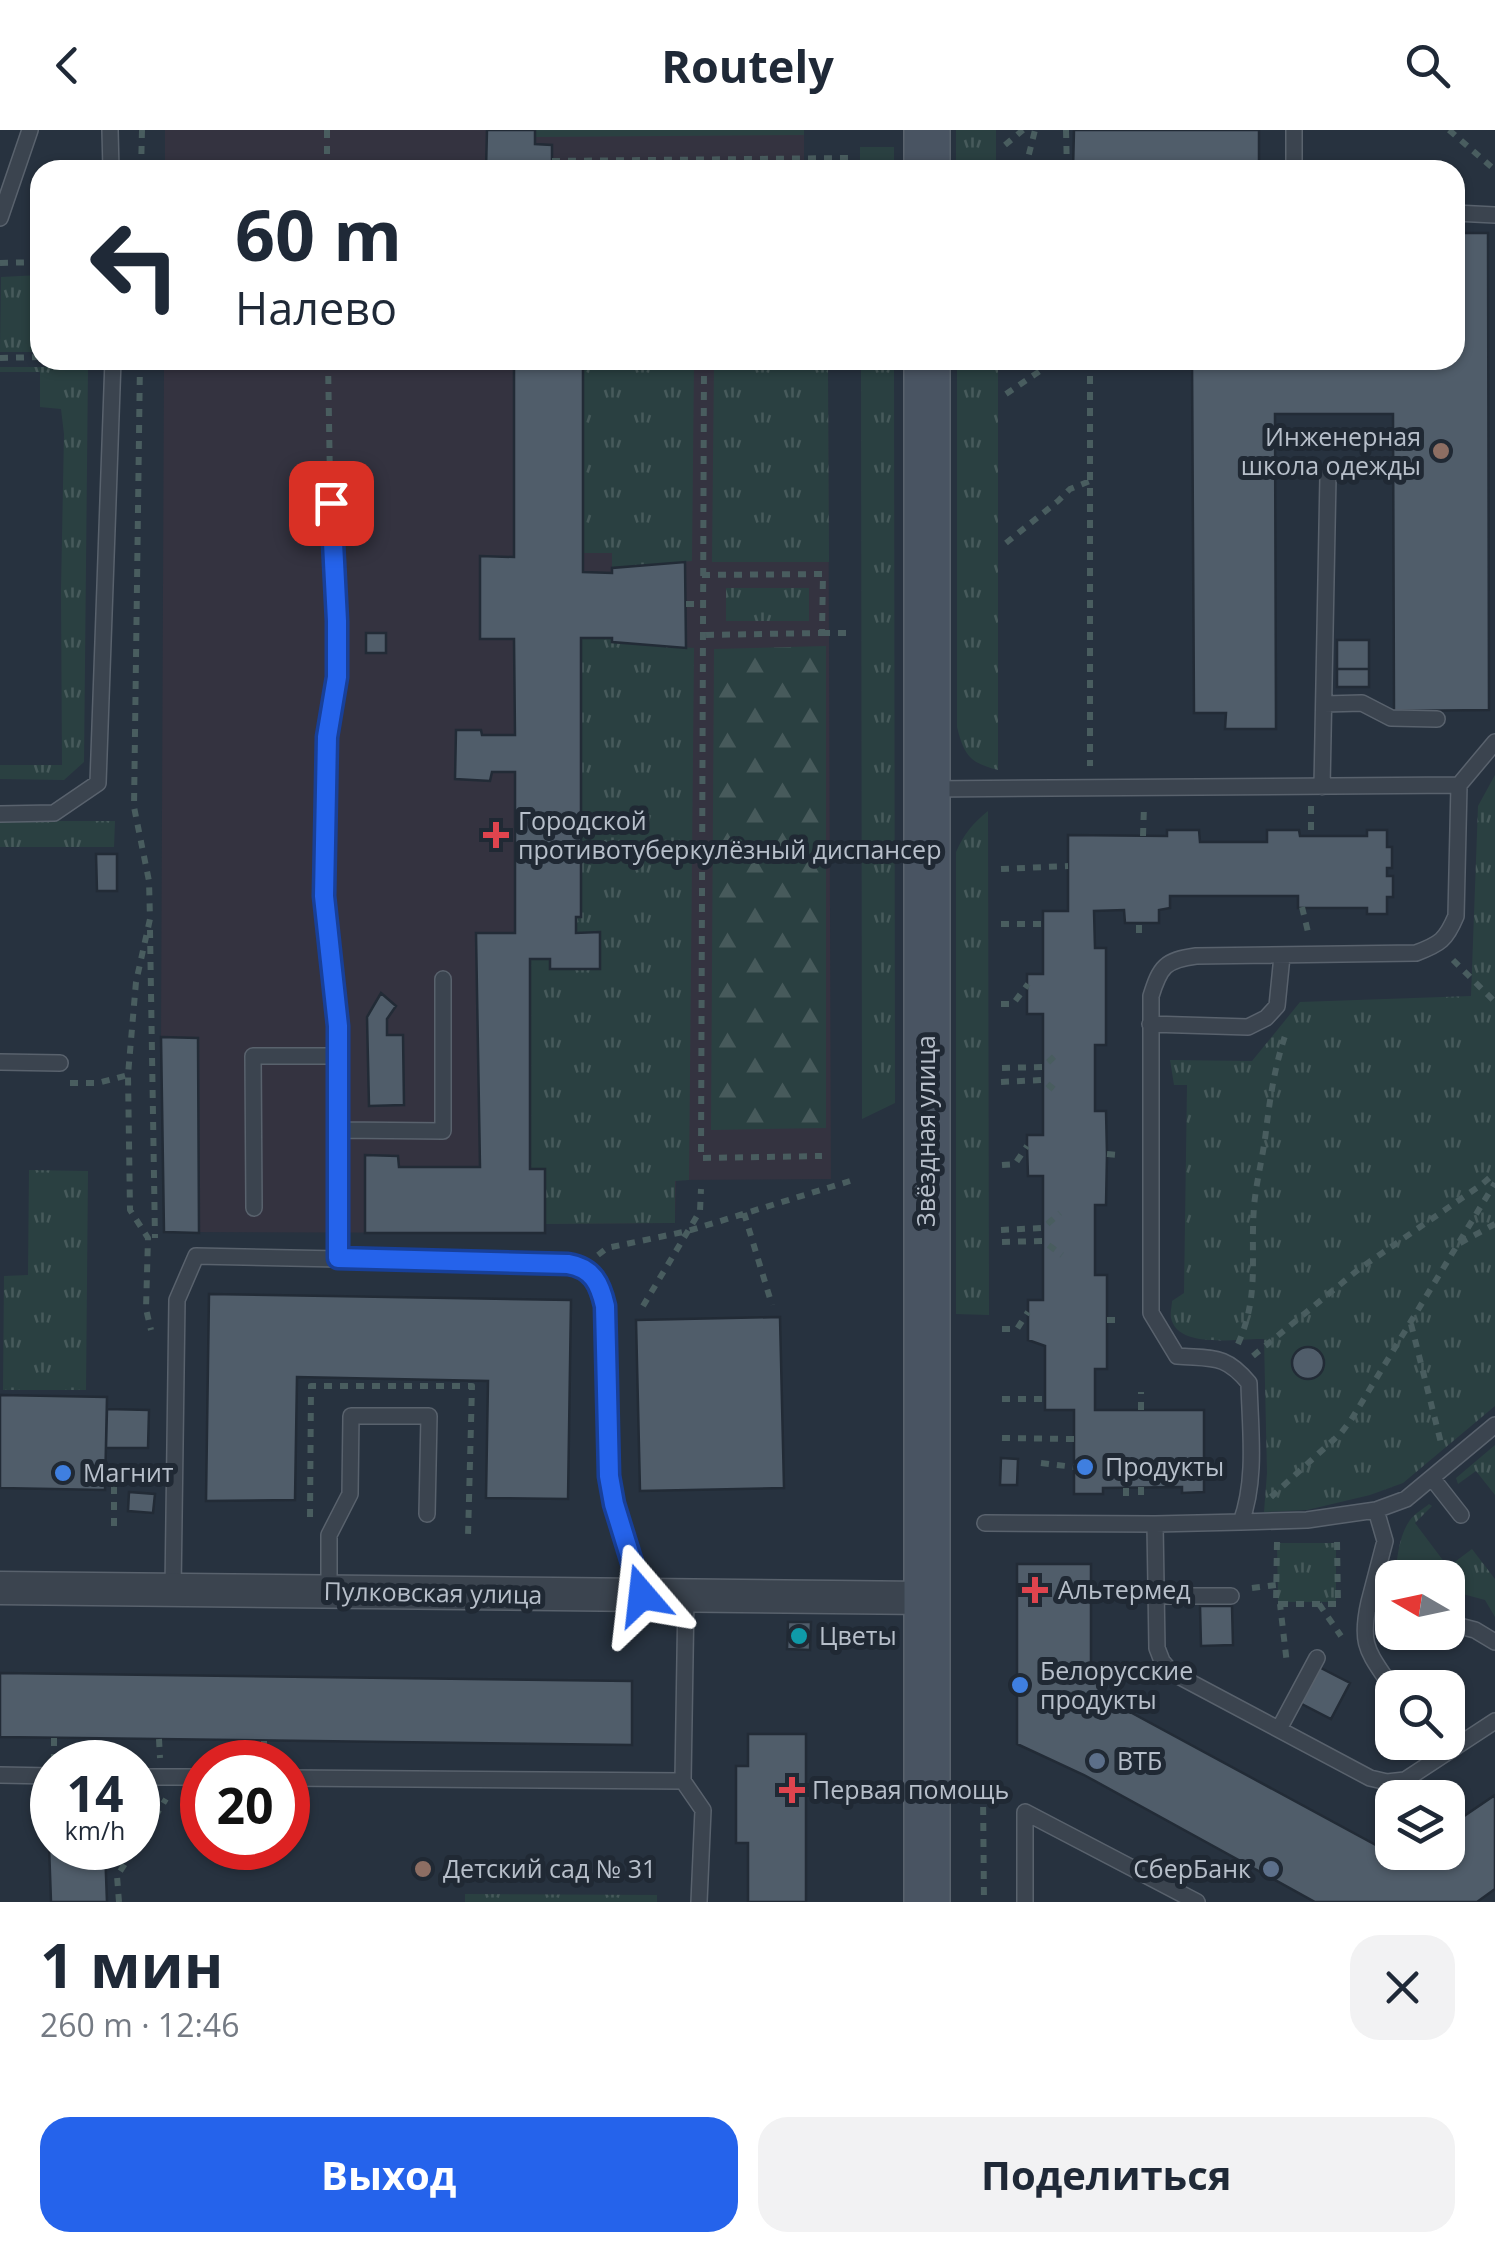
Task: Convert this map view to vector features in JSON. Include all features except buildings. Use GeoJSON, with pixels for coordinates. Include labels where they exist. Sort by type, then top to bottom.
{"type":"FeatureCollection","features":[{"type":"Feature","properties":{"kind":"street"},"geometry":{"type":"LineString","coordinates":[[927,130],[927,160]]}},
{"type":"Feature","properties":{"kind":"street","name":"Звёздная улица"},"geometry":{"type":"LineString","coordinates":[[926,1902],[927,370]]}},
{"type":"Feature","properties":{"kind":"street","name":"Пулковская улица"},"geometry":{"type":"LineString","coordinates":[[0,1588],[926,1598]]}},
{"type":"Feature","properties":{"kind":"lane"},"geometry":{"type":"LineString","coordinates":[[0,218],[30,130]]}},
{"type":"Feature","properties":{"kind":"lane"},"geometry":{"type":"LineString","coordinates":[[110,130],[111,160]]}},
{"type":"Feature","properties":{"kind":"lane"},"geometry":{"type":"LineString","coordinates":[[1294,130],[1294,160]]}},
{"type":"Feature","properties":{"kind":"lane"},"geometry":{"type":"LineString","coordinates":[[1465,214],[1495,215]]}},
{"type":"Feature","properties":{"kind":"lane"},"geometry":{"type":"LineString","coordinates":[[0,814],[54,814],[98,782],[113,370]]}},
{"type":"Feature","properties":{"kind":"lane"},"geometry":{"type":"LineString","coordinates":[[1322,786],[1328,476]]}},
{"type":"Feature","properties":{"kind":"lane"},"geometry":{"type":"LineString","coordinates":[[331,503],[337,677],[327,737],[324,896],[338,1026],[338,1258]]}},
{"type":"Feature","properties":{"kind":"lane"},"geometry":{"type":"LineString","coordinates":[[1324,704],[1362,703],[1390,718],[1438,720]]}},
{"type":"Feature","properties":{"kind":"lane"},"geometry":{"type":"LineString","coordinates":[[1241,1522],[1250,1479],[1250,1383],[1236,1364],[1178,1356],[1150,1314],[1150,996],[1165,965],[1179,958],[1416,953],[1438,945],[1456,916],[1458,785],[1495,742]]}},
{"type":"Feature","properties":{"kind":"lane"},"geometry":{"type":"LineString","coordinates":[[926,788],[1458,785]]}},
{"type":"Feature","properties":{"kind":"lane"},"geometry":{"type":"LineString","coordinates":[[1150,1024],[1248,1027],[1266,1018],[1277,1006],[1282,956]]}},
{"type":"Feature","properties":{"kind":"lane"},"geometry":{"type":"LineString","coordinates":[[339,1130],[442,1131],[444,979]]}},
{"type":"Feature","properties":{"kind":"lane"},"geometry":{"type":"LineString","coordinates":[[254,1208],[253,1056],[338,1056]]}},
{"type":"Feature","properties":{"kind":"lane"},"geometry":{"type":"LineString","coordinates":[[0,1062],[60,1063]]}},
{"type":"Feature","properties":{"kind":"lane"},"geometry":{"type":"LineString","coordinates":[[173,1590],[177,1300],[196,1256],[582,1266],[599,1282],[605,1306],[609,1476],[642,1595]]}},
{"type":"Feature","properties":{"kind":"lane"},"geometry":{"type":"LineString","coordinates":[[329,1591],[329,1536],[350,1494],[350,1416],[430,1416],[427,1514]]}},
{"type":"Feature","properties":{"kind":"lane"},"geometry":{"type":"LineString","coordinates":[[985,1523],[1307,1520],[1376,1510],[1406,1499],[1495,1424]]}},
{"type":"Feature","properties":{"kind":"lane"},"geometry":{"type":"LineString","coordinates":[[1432,1478],[1460,1515]]}},
{"type":"Feature","properties":{"kind":"lane"},"geometry":{"type":"LineString","coordinates":[[1376,1510],[1385,1541],[1364,1628],[1367,1649],[1380,1670]]}},
{"type":"Feature","properties":{"kind":"lane"},"geometry":{"type":"LineString","coordinates":[[1155,1524],[1157,1648],[1171,1672],[1370,1778],[1387,1782],[1405,1780],[1495,1721]]}},
{"type":"Feature","properties":{"kind":"lane"},"geometry":{"type":"LineString","coordinates":[[686,1596],[683,1781],[703,1810],[699,1902]]}},
{"type":"Feature","properties":{"kind":"lane"},"geometry":{"type":"LineString","coordinates":[[1156,1596],[1231,1596]]}},
{"type":"Feature","properties":{"kind":"lane"},"geometry":{"type":"LineString","coordinates":[[1369,1602],[1375,1604]]}},
{"type":"Feature","properties":{"kind":"lane"},"geometry":{"type":"LineString","coordinates":[[1465,1627],[1495,1642]]}},
{"type":"Feature","properties":{"kind":"lane"},"geometry":{"type":"LineString","coordinates":[[1279,1729],[1317,1658]]}},
{"type":"Feature","properties":{"kind":"lane"},"geometry":{"type":"LineString","coordinates":[[0,1775],[30,1776]]}},
{"type":"Feature","properties":{"kind":"lane"},"geometry":{"type":"LineString","coordinates":[[160,1777],[180,1777]]}},
{"type":"Feature","properties":{"kind":"lane"},"geometry":{"type":"LineString","coordinates":[[310,1778],[683,1781]]}},
{"type":"Feature","properties":{"kind":"lane"},"geometry":{"type":"LineString","coordinates":[[1025,1902],[1025,1812],[1197,1902]]}},
{"type":"Feature","properties":{"kind":"path"},"geometry":{"type":"LineString","coordinates":[[141,160],[142,130]]}},
{"type":"Feature","properties":{"kind":"path"},"geometry":{"type":"LineString","coordinates":[[326,130],[327,160]]}},
{"type":"Feature","properties":{"kind":"path"},"geometry":{"type":"LineString","coordinates":[[1005,144],[1023,130]]}},
{"type":"Feature","properties":{"kind":"path"},"geometry":{"type":"LineString","coordinates":[[1028,160],[1036,130]]}},
{"type":"Feature","properties":{"kind":"path"},"geometry":{"type":"LineString","coordinates":[[1066,130],[1066,160]]}},
{"type":"Feature","properties":{"kind":"path"},"geometry":{"type":"LineString","coordinates":[[1449,130],[1495,170]]}},
{"type":"Feature","properties":{"kind":"path"},"geometry":{"type":"LineString","coordinates":[[705,160],[850,158]]}},
{"type":"Feature","properties":{"kind":"path"},"geometry":{"type":"LineString","coordinates":[[0,263],[30,262]]}},
{"type":"Feature","properties":{"kind":"path"},"geometry":{"type":"LineString","coordinates":[[0,358],[30,357]]}},
{"type":"Feature","properties":{"kind":"path"},"geometry":{"type":"LineString","coordinates":[[140,370],[134,807],[149,881],[155,1238]]}},
{"type":"Feature","properties":{"kind":"path"},"geometry":{"type":"LineString","coordinates":[[328,370],[331,503]]}},
{"type":"Feature","properties":{"kind":"path"},"geometry":{"type":"LineString","coordinates":[[704,370],[701,1158],[822,1156]]}},
{"type":"Feature","properties":{"kind":"path"},"geometry":{"type":"LineString","coordinates":[[1006,394],[1042,370]]}},
{"type":"Feature","properties":{"kind":"path"},"geometry":{"type":"LineString","coordinates":[[1090,370],[1090,788]]}},
{"type":"Feature","properties":{"kind":"path"},"geometry":{"type":"LineString","coordinates":[[1006,543],[1070,489],[1090,481]]}},
{"type":"Feature","properties":{"kind":"path"},"geometry":{"type":"LineString","coordinates":[[702,576],[823,574],[822,633]]}},
{"type":"Feature","properties":{"kind":"path"},"geometry":{"type":"LineString","coordinates":[[686,604],[702,604]]}},
{"type":"Feature","properties":{"kind":"path"},"geometry":{"type":"LineString","coordinates":[[703,635],[850,633]]}},
{"type":"Feature","properties":{"kind":"path"},"geometry":{"type":"LineString","coordinates":[[1143,836],[1144,805]]}},
{"type":"Feature","properties":{"kind":"path"},"geometry":{"type":"LineString","coordinates":[[1311,805],[1311,835]]}},
{"type":"Feature","properties":{"kind":"path"},"geometry":{"type":"LineString","coordinates":[[1001,868],[1068,866]]}},
{"type":"Feature","properties":{"kind":"path"},"geometry":{"type":"LineString","coordinates":[[1302,907],[1308,934]]}},
{"type":"Feature","properties":{"kind":"path"},"geometry":{"type":"LineString","coordinates":[[150,919],[136,982],[128,1075],[130,1210],[148,1238],[146,1309],[155,1344]]}},
{"type":"Feature","properties":{"kind":"path"},"geometry":{"type":"LineString","coordinates":[[1139,933],[1140,923]]}},
{"type":"Feature","properties":{"kind":"path"},"geometry":{"type":"LineString","coordinates":[[1001,924],[1042,924]]}},
{"type":"Feature","properties":{"kind":"path"},"geometry":{"type":"LineString","coordinates":[[1458,966],[1495,1002]]}},
{"type":"Feature","properties":{"kind":"path"},"geometry":{"type":"LineString","coordinates":[[1001,1004],[1013,1004],[1028,984]]}},
{"type":"Feature","properties":{"kind":"path"},"geometry":{"type":"LineString","coordinates":[[1236,1364],[1251,1306],[1254,1210],[1274,1073],[1292,1010],[1279,994]]}},
{"type":"Feature","properties":{"kind":"path"},"geometry":{"type":"LineString","coordinates":[[1002,1068],[1043,1067],[1058,1053]]}},
{"type":"Feature","properties":{"kind":"path"},"geometry":{"type":"LineString","coordinates":[[1001,1082],[1043,1080],[1058,1093]]}},
{"type":"Feature","properties":{"kind":"path"},"geometry":{"type":"LineString","coordinates":[[1002,1165],[1014,1164],[1024,1156],[1027,1146]]}},
{"type":"Feature","properties":{"kind":"path"},"geometry":{"type":"LineString","coordinates":[[1107,1154],[1119,1155]]}},
{"type":"Feature","properties":{"kind":"path"},"geometry":{"type":"LineString","coordinates":[[1236,1364],[1358,1270],[1495,1173]]}},
{"type":"Feature","properties":{"kind":"path"},"geometry":{"type":"LineString","coordinates":[[582,1266],[607,1248],[688,1230],[850,1181]]}},
{"type":"Feature","properties":{"kind":"path"},"geometry":{"type":"LineString","coordinates":[[1267,1501],[1341,1433],[1495,1183]]}},
{"type":"Feature","properties":{"kind":"path"},"geometry":{"type":"LineString","coordinates":[[643,1306],[700,1211],[701,1188]]}},
{"type":"Feature","properties":{"kind":"path"},"geometry":{"type":"LineString","coordinates":[[744,1213],[772,1305]]}},
{"type":"Feature","properties":{"kind":"path"},"geometry":{"type":"LineString","coordinates":[[1002,1230],[1043,1228],[1060,1213]]}},
{"type":"Feature","properties":{"kind":"path"},"geometry":{"type":"LineString","coordinates":[[1459,1243],[1495,1224]]}},
{"type":"Feature","properties":{"kind":"path"},"geometry":{"type":"LineString","coordinates":[[1002,1242],[1043,1240],[1062,1255]]}},
{"type":"Feature","properties":{"kind":"path"},"geometry":{"type":"LineString","coordinates":[[1002,1328],[1017,1329],[1026,1317]]}},
{"type":"Feature","properties":{"kind":"path"},"geometry":{"type":"LineString","coordinates":[[1107,1320],[1120,1320]]}},
{"type":"Feature","properties":{"kind":"path"},"geometry":{"type":"LineString","coordinates":[[1410,1323],[1442,1450]]}},
{"type":"Feature","properties":{"kind":"path"},"geometry":{"type":"LineString","coordinates":[[1141,1410],[1142,1392]]}},
{"type":"Feature","properties":{"kind":"path"},"geometry":{"type":"LineString","coordinates":[[1002,1399],[1045,1400]]}},
{"type":"Feature","properties":{"kind":"path"},"geometry":{"type":"LineString","coordinates":[[1002,1438],[1074,1439]]}},
{"type":"Feature","properties":{"kind":"path"},"geometry":{"type":"LineString","coordinates":[[1041,1463],[1074,1467]]}},
{"type":"Feature","properties":{"kind":"path"},"geometry":{"type":"LineString","coordinates":[[114,1526],[114,1480],[163,1480]]}},
{"type":"Feature","properties":{"kind":"path"},"geometry":{"type":"LineString","coordinates":[[1141,1487],[1141,1504]]}},
{"type":"Feature","properties":{"kind":"path"},"geometry":{"type":"LineString","coordinates":[[1126,1488],[1126,1505]]}},
{"type":"Feature","properties":{"kind":"path"},"geometry":{"type":"LineString","coordinates":[[1291,1542],[1276,1542],[1276,1604],[1338,1604],[1337,1541],[1322,1542]]}},
{"type":"Feature","properties":{"kind":"path"},"geometry":{"type":"LineString","coordinates":[[1280,1604],[1292,1705]]}},
{"type":"Feature","properties":{"kind":"path"},"geometry":{"type":"LineString","coordinates":[[160,1808],[180,1777]]}},
{"type":"Feature","properties":{"kind":"path"},"geometry":{"type":"LineString","coordinates":[[983,1791],[984,1902]]}},
{"type":"Feature","properties":{"kind":"path"},"geometry":{"type":"LineString","coordinates":[[119,1902],[117,1876],[121,1870]]}},
{"type":"Feature","properties":{"kind":"shaded area"},"geometry":{"type":"Polygon","coordinates":[[[165,130],[804,130],[804,160],[165,160],[165,130]]]}},
{"type":"Feature","properties":{"kind":"shaded area","name":"Городской противотуберкулёзный диспансер"},"geometry":{"type":"Polygon","coordinates":[[[164,370],[828,370],[831,1179],[676,1180],[675,1223],[546,1224],[545,1233],[164,1232],[164,370]]]}},
{"type":"Feature","properties":{"kind":"green space"},"geometry":{"type":"Polygon","coordinates":[[[535,130],[804,130],[804,135],[535,137],[535,130]]]}},
{"type":"Feature","properties":{"kind":"green space"},"geometry":{"type":"Polygon","coordinates":[[[956,130],[996,130],[996,160],[956,160],[956,130]]]}},
{"type":"Feature","properties":{"kind":"green space"},"geometry":{"type":"Polygon","coordinates":[[[860,147],[894,147],[894,160],[860,160],[860,147]]]}},
{"type":"Feature","properties":{"kind":"green space"},"geometry":{"type":"Polygon","coordinates":[[[30,276],[30,352],[0,352],[1,277],[30,276]]]}},
{"type":"Feature","properties":{"kind":"green space"},"geometry":{"type":"Polygon","coordinates":[[[0,367],[88,370],[84,762],[64,780],[0,779],[0,765],[62,765],[64,434],[61,409],[40,407],[40,372],[0,372],[0,367]]]}},
{"type":"Feature","properties":{"kind":"green space"},"geometry":{"type":"Polygon","coordinates":[[[583,370],[694,370],[692,561],[612,568],[612,553],[583,553],[583,370]]]}},
{"type":"Feature","properties":{"kind":"green space"},"geometry":{"type":"Polygon","coordinates":[[[714,370],[828,370],[829,562],[712,562],[714,370]]]}},
{"type":"Feature","properties":{"kind":"green space"},"geometry":{"type":"Polygon","coordinates":[[[861,370],[894,370],[895,1103],[862,1119],[861,370]]]}},
{"type":"Feature","properties":{"kind":"green space"},"geometry":{"type":"Polygon","coordinates":[[[957,370],[998,370],[998,770],[970,756],[957,727],[957,370]]]}},
{"type":"Feature","properties":{"kind":"green space"},"geometry":{"type":"Polygon","coordinates":[[[726,588],[809,588],[809,621],[726,621],[726,588]]]}},
{"type":"Feature","properties":{"kind":"green space"},"geometry":{"type":"Polygon","coordinates":[[[581,638],[694,648],[689,1180],[675,1181],[675,1223],[545,1224],[545,1170],[530,1169],[530,959],[550,959],[551,969],[600,968],[600,932],[576,933],[576,917],[581,916],[581,638]]]}},
{"type":"Feature","properties":{"kind":"green space"},"geometry":{"type":"Polygon","coordinates":[[[826,646],[826,1128],[711,1130],[714,649],[826,646]]]}},
{"type":"Feature","properties":{"kind":"green space"},"geometry":{"type":"Polygon","coordinates":[[[1495,775],[1495,1406],[1403,1483],[1307,1510],[1264,1512],[1264,1339],[1197,1338],[1185,1335],[1171,1318],[1172,1301],[1184,1293],[1187,1085],[1174,1085],[1170,1060],[1252,1061],[1300,1002],[1471,996],[1478,806],[1495,775]]]}},
{"type":"Feature","properties":{"kind":"green space"},"geometry":{"type":"Polygon","coordinates":[[[988,811],[989,1315],[956,1314],[956,852],[969,829],[988,811]]]}},
{"type":"Feature","properties":{"kind":"green space"},"geometry":{"type":"Polygon","coordinates":[[[0,821],[115,821],[114,847],[0,847],[0,821]]]}},
{"type":"Feature","properties":{"kind":"green space"},"geometry":{"type":"Polygon","coordinates":[[[29,1170],[88,1171],[86,1390],[3,1390],[4,1276],[28,1275],[29,1170]]]}},
{"type":"Feature","properties":{"kind":"green space"},"geometry":{"type":"Polygon","coordinates":[[[1495,1445],[1495,1495],[1476,1471],[1458,1484],[1456,1478],[1495,1445]]]}},
{"type":"Feature","properties":{"kind":"green space"},"geometry":{"type":"Polygon","coordinates":[[[1429,1504],[1432,1506],[1415,1523],[1443,1560],[1397,1560],[1406,1526],[1429,1504]]]}},
{"type":"Feature","properties":{"kind":"green space"},"geometry":{"type":"Polygon","coordinates":[[[1277,1543],[1336,1543],[1336,1602],[1278,1602],[1277,1543]]]}},
{"type":"Feature","properties":{"kind":"green space"},"geometry":{"type":"Polygon","coordinates":[[[1472,1549],[1495,1579],[1495,1617],[1485,1600],[1465,1595],[1465,1560],[1457,1560],[1472,1549]]]}},
{"type":"Feature","properties":{"kind":"green space"},"geometry":{"type":"Polygon","coordinates":[[[465,1894],[657,1895],[657,1902],[465,1902],[465,1894]]]}},
{"type":"Feature","properties":{"kind":"place","name":"Инженерная школа одежды"},"geometry":{"type":"Point","coordinates":[1441,451]}},
{"type":"Feature","properties":{"kind":"place","name":"Городской противотуберкулёзный диспансер"},"geometry":{"type":"Point","coordinates":[496,835]}},
{"type":"Feature","properties":{"kind":"place","name":"Продукты"},"geometry":{"type":"Point","coordinates":[1085,1467]}},
{"type":"Feature","properties":{"kind":"place","name":"Магнит"},"geometry":{"type":"Point","coordinates":[63,1473]}},
{"type":"Feature","properties":{"kind":"place","name":"Альтермед"},"geometry":{"type":"Point","coordinates":[1035,1590]}},
{"type":"Feature","properties":{"kind":"place","name":"Цветы"},"geometry":{"type":"Point","coordinates":[799,1636]}},
{"type":"Feature","properties":{"kind":"place","name":"Белорусские продукты"},"geometry":{"type":"Point","coordinates":[1020,1685]}},
{"type":"Feature","properties":{"kind":"place","name":"ВТБ"},"geometry":{"type":"Point","coordinates":[1097,1761]}},
{"type":"Feature","properties":{"kind":"place","name":"Первая помощь"},"geometry":{"type":"Point","coordinates":[792,1790]}},
{"type":"Feature","properties":{"kind":"place","name":"Детский сад № 31"},"geometry":{"type":"Point","coordinates":[423,1869]}},
{"type":"Feature","properties":{"kind":"place","name":"СберБанк"},"geometry":{"type":"Point","coordinates":[1271,1869]}},
{"type":"Feature","properties":{"kind":"route"},"geometry":{"type":"LineString","coordinates":[[331,503],[337,677],[327,737],[324,896],[338,1026],[338,1258],[568,1264],[582,1266],[599,1282],[605,1306],[609,1476],[642,1595]]}}]}
